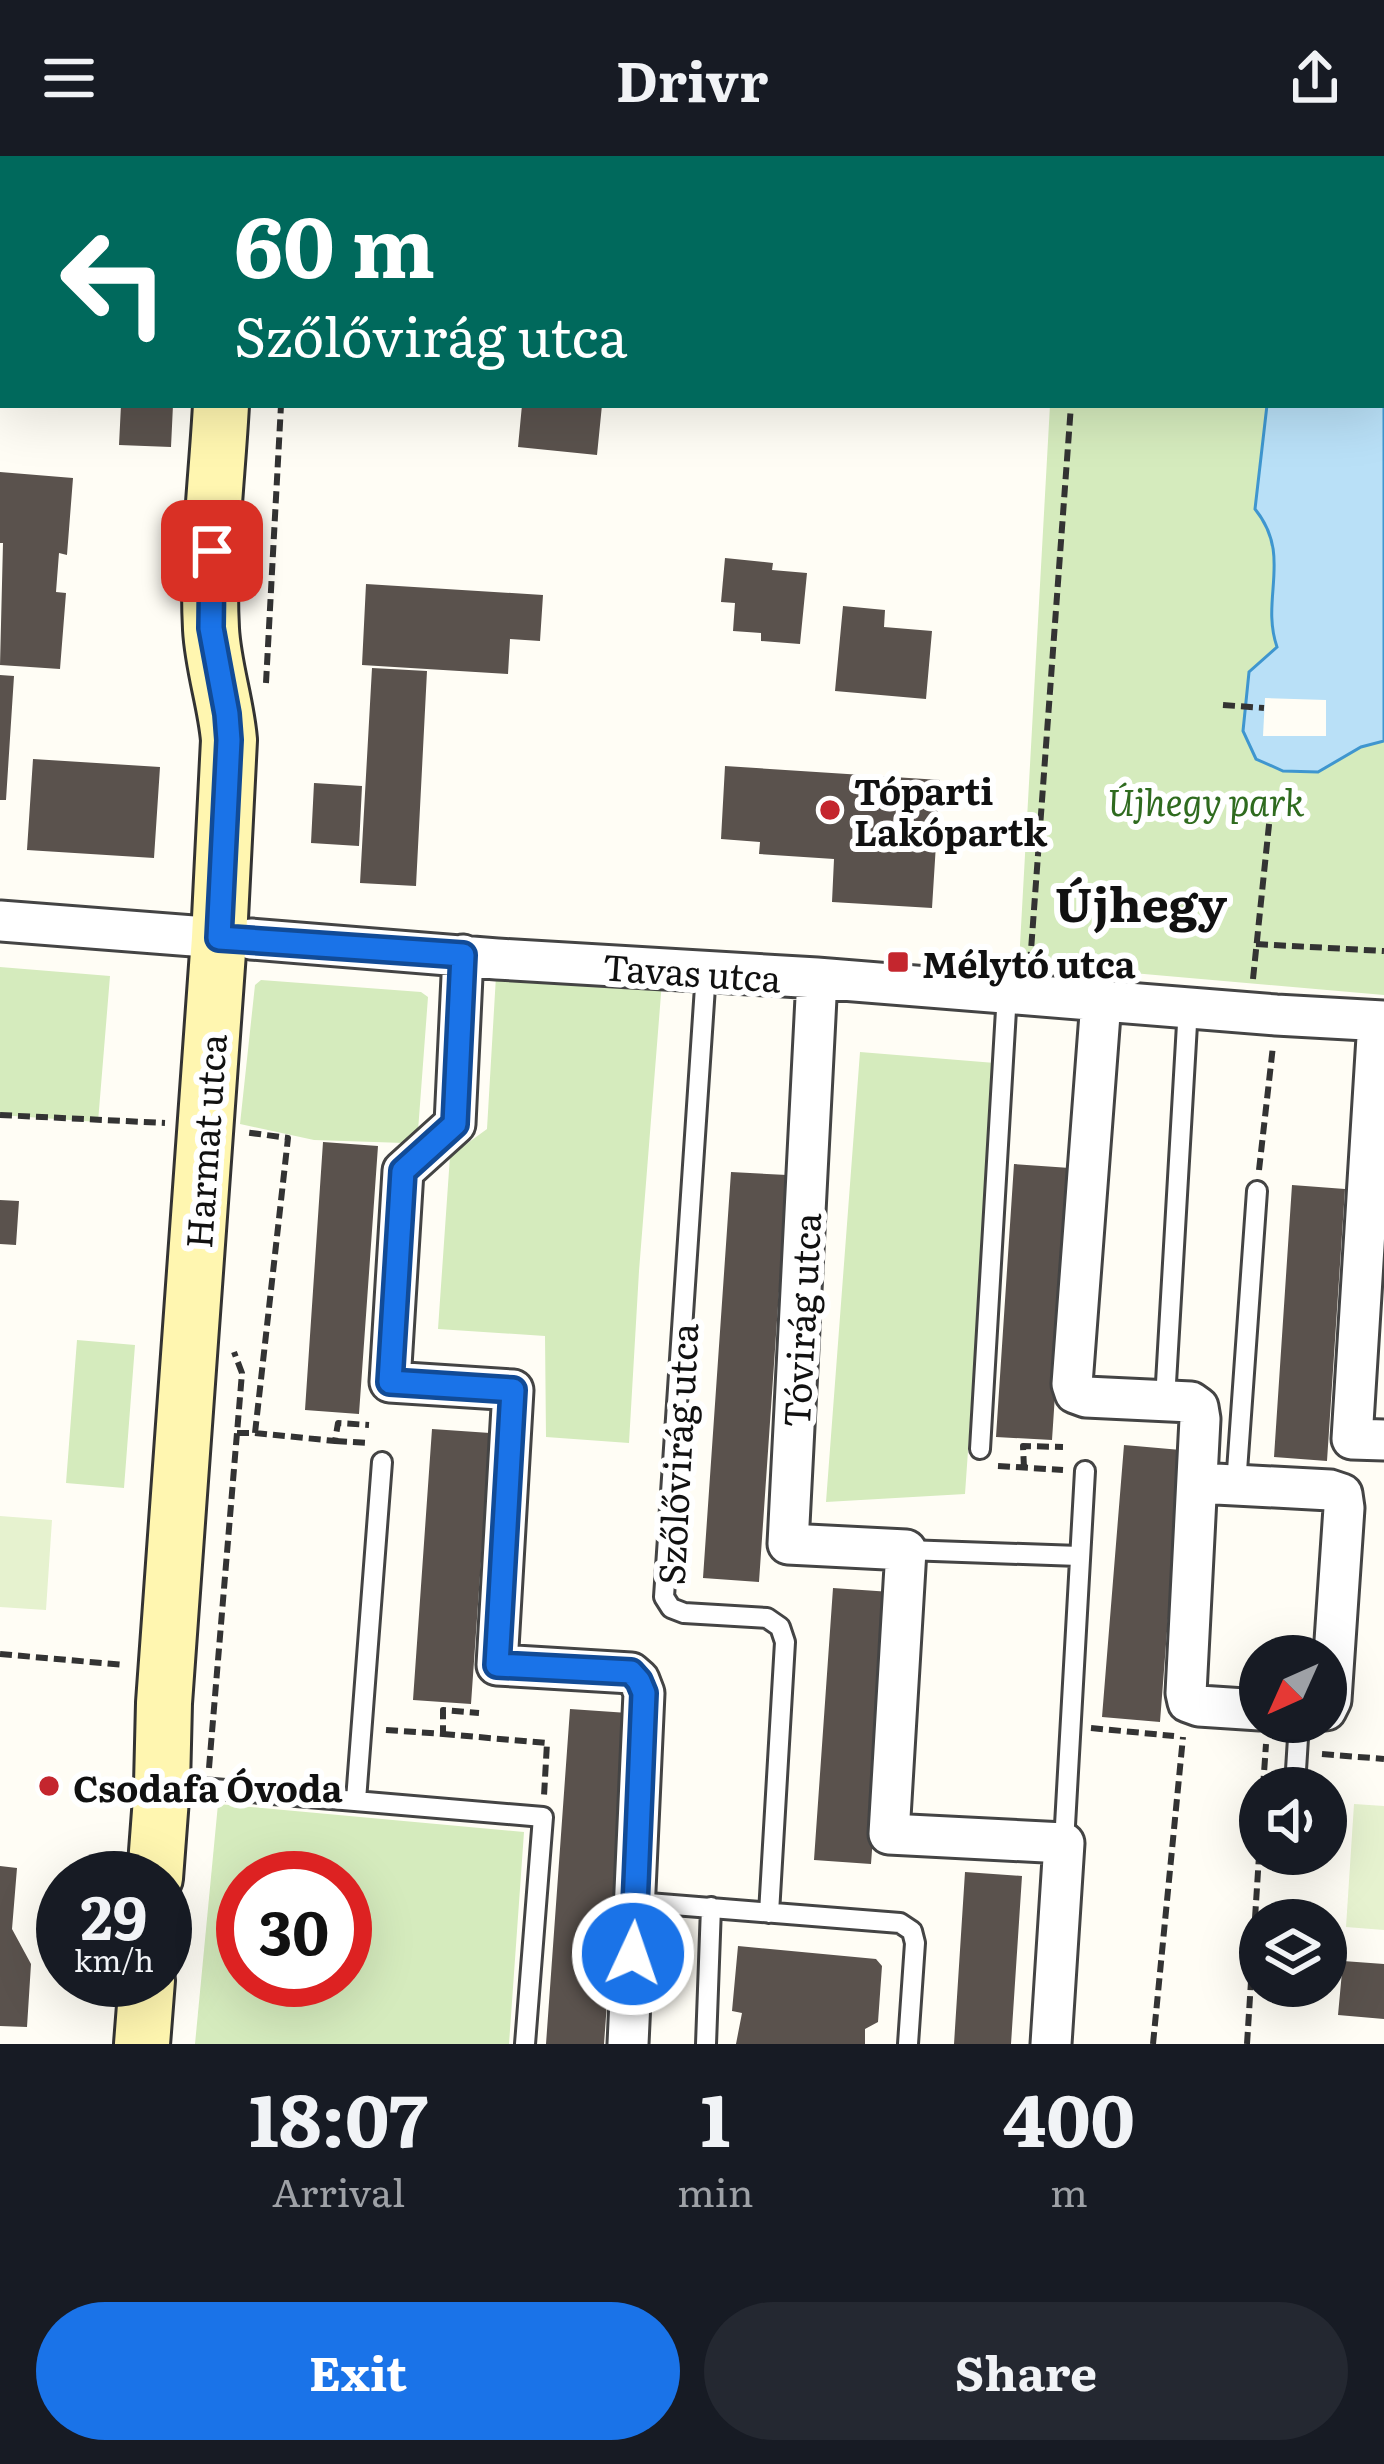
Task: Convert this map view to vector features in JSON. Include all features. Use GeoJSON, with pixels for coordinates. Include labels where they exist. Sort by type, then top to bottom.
{"type":"FeatureCollection","features":[{"type":"Feature","properties":{"kind":"street","name":"Harmat utca"},"geometry":{"type":"LineString","coordinates":[[157,1851],[164,1703],[235,938],[227,714],[211,628],[221,408]]}},
{"type":"Feature","properties":{"kind":"street","name":"Tavas utca"},"geometry":{"type":"LineString","coordinates":[[0,921],[1381,1021]]}},
{"type":"Feature","properties":{"kind":"street"},"geometry":{"type":"LineString","coordinates":[[463,955],[455,1124],[403,1171],[390,1382],[513,1390],[497,1665],[631,1672],[644,1693],[628,2044]]}},
{"type":"Feature","properties":{"kind":"street","name":"Tóvirág utca"},"geometry":{"type":"LineString","coordinates":[[817,979],[788,1544],[906,1550]]}},
{"type":"Feature","properties":{"kind":"street"},"geometry":{"type":"LineString","coordinates":[[1101,1000],[1072,1384],[1075,1393],[1085,1397],[1191,1402],[1198,1407],[1216,1484],[1186,1693],[1188,1702],[1239,1717]]}},
{"type":"Feature","properties":{"kind":"street"},"geometry":{"type":"LineString","coordinates":[[1381,1021],[1352,1439],[1384,1440]]}},
{"type":"Feature","properties":{"kind":"street"},"geometry":{"type":"LineString","coordinates":[[1216,1484],[1342,1494],[1335,1635]]}},
{"type":"Feature","properties":{"kind":"street"},"geometry":{"type":"LineString","coordinates":[[906,1550],[889,1834],[1064,1843],[1051,2044]]}},
{"type":"Feature","properties":{"kind":"street"},"geometry":{"type":"LineString","coordinates":[[142,2044],[145,2007]]}},
{"type":"Feature","properties":{"kind":"lane","name":"Szőlővirág utca"},"geometry":{"type":"LineString","coordinates":[[706,973],[664,1597],[671,1608],[684,1613],[767,1618],[780,1628],[785,1642],[769,1912]]}},
{"type":"Feature","properties":{"kind":"lane"},"geometry":{"type":"LineString","coordinates":[[980,1449],[1018,994]]}},
{"type":"Feature","properties":{"kind":"lane"},"geometry":{"type":"LineString","coordinates":[[1165,1400],[1188,1007]]}},
{"type":"Feature","properties":{"kind":"lane"},"geometry":{"type":"LineString","coordinates":[[1216,1484],[1257,1191]]}},
{"type":"Feature","properties":{"kind":"lane"},"geometry":{"type":"LineString","coordinates":[[356,1800],[382,1462]]}},
{"type":"Feature","properties":{"kind":"lane"},"geometry":{"type":"LineString","coordinates":[[1064,1843],[1084,1471]]}},
{"type":"Feature","properties":{"kind":"lane","name":"Tóvirág utca"},"geometry":{"type":"LineString","coordinates":[[906,1550],[1079,1556]]}},
{"type":"Feature","properties":{"kind":"lane"},"geometry":{"type":"LineString","coordinates":[[163,1785],[543,1817],[525,2044]]}},
{"type":"Feature","properties":{"kind":"lane"},"geometry":{"type":"LineString","coordinates":[[636,1902],[900,1923],[912,1930],[916,1943],[908,2044]]}},
{"type":"Feature","properties":{"kind":"lane"},"geometry":{"type":"LineString","coordinates":[[706,2044],[711,1907]]}},
{"type":"Feature","properties":{"kind":"path"},"geometry":{"type":"LineString","coordinates":[[266,690],[281,408]]}},
{"type":"Feature","properties":{"kind":"path"},"geometry":{"type":"LineString","coordinates":[[1018,994],[1071,408]]}},
{"type":"Feature","properties":{"kind":"path"},"geometry":{"type":"LineString","coordinates":[[1223,705],[1264,708]]}},
{"type":"Feature","properties":{"kind":"path"},"geometry":{"type":"LineString","coordinates":[[1257,1191],[1263,1014],[1256,944],[1270,815]]}},
{"type":"Feature","properties":{"kind":"path"},"geometry":{"type":"LineString","coordinates":[[1256,944],[1384,951]]}},
{"type":"Feature","properties":{"kind":"path"},"geometry":{"type":"LineString","coordinates":[[0,1115],[180,1124]]}},
{"type":"Feature","properties":{"kind":"path"},"geometry":{"type":"LineString","coordinates":[[234,1130],[288,1138],[254,1433]]}},
{"type":"Feature","properties":{"kind":"path"},"geometry":{"type":"LineString","coordinates":[[237,1432],[335,1442],[338,1423],[369,1425]]}},
{"type":"Feature","properties":{"kind":"path"},"geometry":{"type":"LineString","coordinates":[[1024,1468],[1023,1446],[1063,1447]]}},
{"type":"Feature","properties":{"kind":"path"},"geometry":{"type":"LineString","coordinates":[[980,1449],[979,1465],[1084,1471]]}},
{"type":"Feature","properties":{"kind":"path"},"geometry":{"type":"LineString","coordinates":[[0,1654],[140,1667]]}},
{"type":"Feature","properties":{"kind":"path"},"geometry":{"type":"LineString","coordinates":[[443,1734],[443,1710],[479,1713]]}},
{"type":"Feature","properties":{"kind":"path"},"geometry":{"type":"LineString","coordinates":[[363,1728],[547,1742],[543,1817]]}},
{"type":"Feature","properties":{"kind":"path"},"geometry":{"type":"LineString","coordinates":[[1116,1731],[1183,1737],[1153,2044]]}},
{"type":"Feature","properties":{"kind":"path"},"geometry":{"type":"LineString","coordinates":[[1247,2044],[1258,1875]]}},
{"type":"Feature","properties":{"kind":"green space","name":"Újhegy park"},"geometry":{"type":"Polygon","coordinates":[[[1050,408],[1384,408],[1384,995],[1019,963],[1050,408]]]}},
{"type":"Feature","properties":{"kind":"green space"},"geometry":{"type":"Polygon","coordinates":[[[497,959],[663,969],[629,1443],[546,1437],[545,1336],[438,1329],[450,1156],[487,1129],[497,959]]]}},
{"type":"Feature","properties":{"kind":"green space"},"geometry":{"type":"Polygon","coordinates":[[[0,967],[110,976],[98,1122],[0,1115],[0,967]]]}},
{"type":"Feature","properties":{"kind":"green space"},"geometry":{"type":"Polygon","coordinates":[[[261,980],[421,992],[428,997],[418,1131],[404,1143],[314,1140],[240,1124],[255,985],[261,980]]]}},
{"type":"Feature","properties":{"kind":"green space"},"geometry":{"type":"Polygon","coordinates":[[[860,1052],[995,1063],[965,1494],[826,1502],[860,1052]]]}},
{"type":"Feature","properties":{"kind":"green space"},"geometry":{"type":"Polygon","coordinates":[[[77,1340],[135,1345],[124,1488],[66,1483],[77,1340]]]}},
{"type":"Feature","properties":{"kind":"green space"},"geometry":{"type":"Polygon","coordinates":[[[0,1516],[52,1520],[46,1610],[0,1607],[0,1516]]]}},
{"type":"Feature","properties":{"kind":"green space"},"geometry":{"type":"Polygon","coordinates":[[[218,1804],[524,1832],[509,2044],[195,2044],[218,1804]]]}},
{"type":"Feature","properties":{"kind":"green space"},"geometry":{"type":"Polygon","coordinates":[[[1354,1804],[1384,1806],[1384,1930],[1347,1927],[1354,1804]]]}},
{"type":"Feature","properties":{"kind":"water"},"geometry":{"type":"Polygon","coordinates":[[[1267,408],[1384,408],[1384,741],[1361,747],[1318,772],[1283,771],[1256,759],[1243,731],[1249,672],[1277,647],[1272,544],[1255,509],[1267,408]]]}},
{"type":"Feature","properties":{"kind":"pier"},"geometry":{"type":"Polygon","coordinates":[[[1265,698],[1326,700],[1326,736],[1263,736],[1265,698]]]}},
{"type":"Feature","properties":{"kind":"building"},"geometry":{"type":"Polygon","coordinates":[[[121,408],[173,408],[171,447],[119,445],[121,408]]]}},
{"type":"Feature","properties":{"kind":"building"},"geometry":{"type":"Polygon","coordinates":[[[522,408],[602,408],[597,455],[518,447],[522,408]]]}},
{"type":"Feature","properties":{"kind":"building"},"geometry":{"type":"Polygon","coordinates":[[[0,472],[73,478],[67,555],[59,553],[56,592],[66,593],[60,669],[0,665],[0,472]]]}},
{"type":"Feature","properties":{"kind":"building"},"geometry":{"type":"Polygon","coordinates":[[[725,558],[773,563],[772,570],[807,573],[800,644],[761,641],[761,633],[733,631],[735,603],[721,602],[725,558]]]}},
{"type":"Feature","properties":{"kind":"building"},"geometry":{"type":"Polygon","coordinates":[[[366,584],[543,595],[540,641],[510,639],[508,674],[362,665],[366,584]]]}},
{"type":"Feature","properties":{"kind":"building"},"geometry":{"type":"Polygon","coordinates":[[[843,606],[885,610],[884,627],[932,631],[926,699],[835,691],[843,606]]]}},
{"type":"Feature","properties":{"kind":"building"},"geometry":{"type":"Polygon","coordinates":[[[372,668],[427,671],[416,886],[360,883],[372,668]]]}},
{"type":"Feature","properties":{"kind":"building"},"geometry":{"type":"Polygon","coordinates":[[[0,675],[14,676],[6,800],[0,800],[0,675]]]}},
{"type":"Feature","properties":{"kind":"building"},"geometry":{"type":"Polygon","coordinates":[[[33,759],[160,767],[154,858],[27,850],[33,759]]]}},
{"type":"Feature","properties":{"kind":"building","name":"Tóparti Lakópartk"},"geometry":{"type":"Polygon","coordinates":[[[725,766],[940,780],[932,908],[832,902],[834,859],[759,854],[760,842],[721,839],[725,766]]]}},
{"type":"Feature","properties":{"kind":"building"},"geometry":{"type":"Polygon","coordinates":[[[314,783],[362,786],[359,846],[311,843],[314,783]]]}},
{"type":"Feature","properties":{"kind":"building"},"geometry":{"type":"Polygon","coordinates":[[[323,1142],[378,1146],[359,1414],[305,1410],[323,1142]]]}},
{"type":"Feature","properties":{"kind":"building"},"geometry":{"type":"Polygon","coordinates":[[[1014,1164],[1070,1168],[1052,1440],[996,1437],[1014,1164]]]}},
{"type":"Feature","properties":{"kind":"building"},"geometry":{"type":"Polygon","coordinates":[[[731,1172],[787,1175],[759,1582],[703,1578],[731,1172]]]}},
{"type":"Feature","properties":{"kind":"building"},"geometry":{"type":"Polygon","coordinates":[[[1292,1185],[1345,1189],[1327,1461],[1274,1457],[1292,1185]]]}},
{"type":"Feature","properties":{"kind":"building"},"geometry":{"type":"Polygon","coordinates":[[[0,1200],[19,1201],[16,1245],[0,1244],[0,1200]]]}},
{"type":"Feature","properties":{"kind":"building"},"geometry":{"type":"Polygon","coordinates":[[[432,1429],[490,1433],[471,1704],[413,1700],[432,1429]]]}},
{"type":"Feature","properties":{"kind":"building"},"geometry":{"type":"Polygon","coordinates":[[[1124,1445],[1181,1450],[1160,1722],[1102,1717],[1124,1445]]]}},
{"type":"Feature","properties":{"kind":"building"},"geometry":{"type":"Polygon","coordinates":[[[833,1588],[891,1592],[871,1864],[814,1860],[833,1588]]]}},
{"type":"Feature","properties":{"kind":"building"},"geometry":{"type":"Polygon","coordinates":[[[570,1709],[628,1713],[604,2044],[546,2044],[570,1709]]]}},
{"type":"Feature","properties":{"kind":"building"},"geometry":{"type":"Polygon","coordinates":[[[0,1866],[17,1868],[12,1929],[31,1964],[27,2027],[0,2026],[0,1866]]]}},
{"type":"Feature","properties":{"kind":"building"},"geometry":{"type":"Polygon","coordinates":[[[965,1872],[1022,1876],[1011,2044],[954,2044],[965,1872]]]}},
{"type":"Feature","properties":{"kind":"building"},"geometry":{"type":"Polygon","coordinates":[[[738,1946],[876,1959],[882,1966],[878,2022],[865,2029],[865,2044],[736,2044],[742,2013],[732,2011],[738,1946]]]}},
{"type":"Feature","properties":{"kind":"building"},"geometry":{"type":"Polygon","coordinates":[[[1347,1961],[1384,1964],[1384,2019],[1338,2015],[1339,2007],[1347,2007],[1347,1961]]]}},
{"type":"Feature","properties":{"kind":"place","name":"Tóparti Lakópartk"},"geometry":{"type":"Point","coordinates":[830,810]}},
{"type":"Feature","properties":{"kind":"place","name":"Mélytó utca"},"geometry":{"type":"Point","coordinates":[898,962]}},
{"type":"Feature","properties":{"kind":"place","name":"Csodafa Óvoda"},"geometry":{"type":"Point","coordinates":[49,1786]}},
{"type":"Feature","properties":{"kind":"district","name":"Újhegy"},"geometry":{"type":"Point","coordinates":[1141,901]}},
{"type":"Feature","properties":{"kind":"route"},"geometry":{"type":"LineString","coordinates":[[212,551],[211,628],[229,740],[219,938],[463,955],[455,1124],[403,1171],[390,1382],[513,1390],[497,1665],[631,1672],[639,1681],[644,1693],[633,1954]]}}]}
